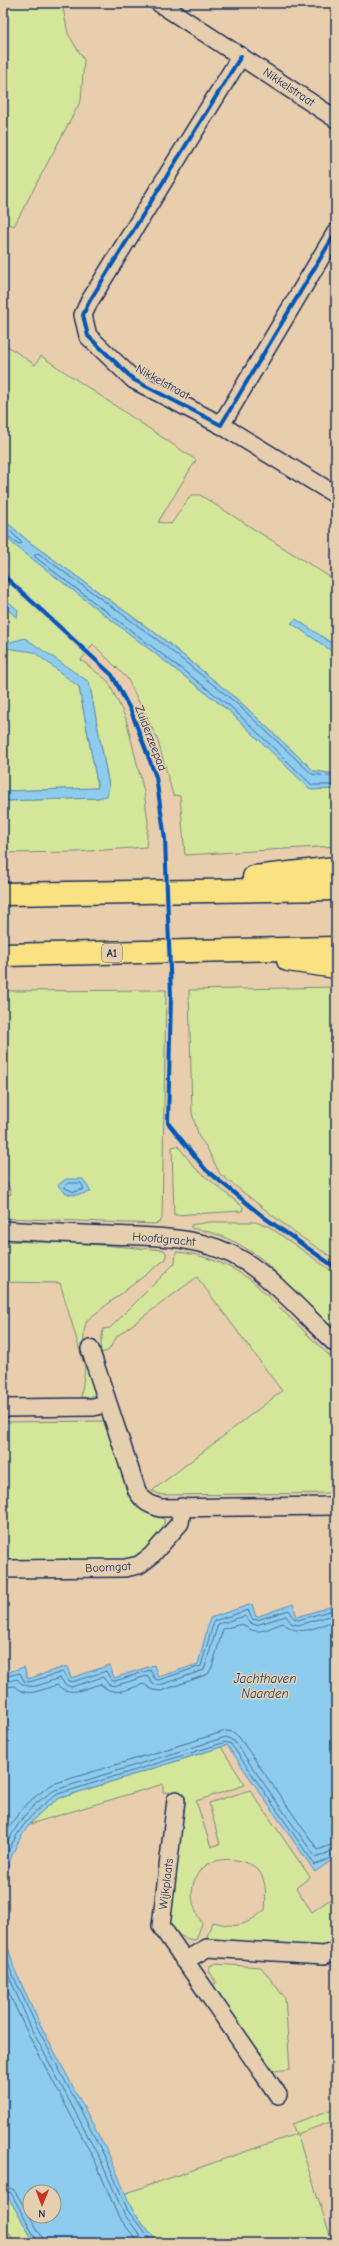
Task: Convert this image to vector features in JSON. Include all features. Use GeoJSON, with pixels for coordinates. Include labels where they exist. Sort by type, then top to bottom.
{"type":"FeatureCollection","features":[{"type":"Feature","properties":{"kind":"highway"},"geometry":{"type":"LineString","coordinates":[[131,892],[336,868]]}},
{"type":"Feature","properties":{"kind":"highway"},"geometry":{"type":"LineString","coordinates":[[3,894],[336,888]]}},
{"type":"Feature","properties":{"kind":"highway","name":"A1"},"geometry":{"type":"LineString","coordinates":[[3,955],[336,948]]}},
{"type":"Feature","properties":{"kind":"highway","name":"A1"},"geometry":{"type":"LineString","coordinates":[[222,950],[336,967]]}},
{"type":"Feature","properties":{"kind":"street","name":"Nikkelstraat"},"geometry":{"type":"LineString","coordinates":[[159,3],[336,119]]}},
{"type":"Feature","properties":{"kind":"street","name":"Nikkelstraat"},"geometry":{"type":"LineString","coordinates":[[241,56],[89,302],[83,315],[88,336],[134,380],[221,425],[336,495]]}},
{"type":"Feature","properties":{"kind":"street"},"geometry":{"type":"LineString","coordinates":[[221,425],[336,232]]}},
{"type":"Feature","properties":{"kind":"street","name":"Hoofdgracht"},"geometry":{"type":"LineString","coordinates":[[3,1230],[170,1238],[214,1246],[234,1256],[261,1273],[336,1344]]}},
{"type":"Feature","properties":{"kind":"street"},"geometry":{"type":"LineString","coordinates":[[90,1349],[137,1491],[143,1501],[160,1508],[336,1506]]}},
{"type":"Feature","properties":{"kind":"street"},"geometry":{"type":"LineString","coordinates":[[3,1408],[94,1407],[107,1404]]}},
{"type":"Feature","properties":{"kind":"street","name":"Boomgat"},"geometry":{"type":"LineString","coordinates":[[3,1570],[126,1568],[139,1565],[151,1556],[180,1523],[182,1508]]}},
{"type":"Feature","properties":{"kind":"street","name":"Wijkplaats"},"geometry":{"type":"LineString","coordinates":[[176,1800],[161,1926],[278,2095]]}},
{"type":"Feature","properties":{"kind":"street"},"geometry":{"type":"LineString","coordinates":[[184,1961],[207,1948],[324,1955],[336,1951]]}},
{"type":"Feature","properties":{"kind":"green space"},"geometry":{"type":"Polygon","coordinates":[[[3,3],[62,3],[68,34],[84,60],[81,100],[14,226],[10,224],[3,235],[3,3]]]}},
{"type":"Feature","properties":{"kind":"green space"},"geometry":{"type":"Polygon","coordinates":[[[3,343],[35,365],[41,356],[196,460],[158,522],[171,524],[191,495],[200,495],[336,581],[336,774],[314,771],[238,700],[162,638],[28,541],[3,519],[3,343]]]}},
{"type":"Feature","properties":{"kind":"green space"},"geometry":{"type":"Polygon","coordinates":[[[3,535],[228,710],[311,789],[336,789],[336,846],[185,855],[180,796],[173,795],[157,738],[127,678],[93,644],[81,660],[108,681],[126,719],[144,792],[148,822],[146,847],[76,852],[3,853],[3,801],[98,798],[109,786],[89,682],[79,687],[98,788],[3,791],[3,535]]]}},
{"type":"Feature","properties":{"kind":"green space"},"geometry":{"type":"Polygon","coordinates":[[[336,987],[336,1260],[295,1233],[220,1174],[206,1146],[199,1137],[192,1113],[189,990],[336,987]]]}},
{"type":"Feature","properties":{"kind":"green space"},"geometry":{"type":"Polygon","coordinates":[[[166,990],[162,1218],[160,1222],[155,1224],[3,1218],[3,1197],[11,1194],[8,1183],[3,1182],[3,991],[166,990]]]}},
{"type":"Feature","properties":{"kind":"green space"},"geometry":{"type":"Polygon","coordinates":[[[178,1146],[195,1168],[243,1207],[242,1211],[174,1215],[172,1147],[178,1146]]]}},
{"type":"Feature","properties":{"kind":"green space"},"geometry":{"type":"Polygon","coordinates":[[[210,1222],[255,1222],[268,1226],[336,1274],[336,1331],[262,1259],[220,1235],[191,1228],[191,1225],[210,1222]]]}},
{"type":"Feature","properties":{"kind":"green space"},"geometry":{"type":"Polygon","coordinates":[[[3,1241],[75,1243],[164,1250],[166,1253],[166,1259],[87,1320],[84,1348],[96,1394],[88,1398],[81,1397],[85,1368],[60,1283],[3,1282],[3,1241]]]}},
{"type":"Feature","properties":{"kind":"green space"},"geometry":{"type":"Polygon","coordinates":[[[176,1252],[197,1255],[216,1261],[244,1275],[336,1362],[336,1493],[162,1495],[152,1491],[282,1391],[197,1277],[117,1336],[108,1351],[100,1353],[103,1329],[110,1328],[175,1263],[176,1252]]]}},
{"type":"Feature","properties":{"kind":"green space"},"geometry":{"type":"Polygon","coordinates":[[[105,1421],[131,1498],[141,1510],[164,1519],[164,1529],[142,1554],[130,1560],[3,1562],[3,1422],[105,1421]]]}},
{"type":"Feature","properties":{"kind":"green space"},"geometry":{"type":"Polygon","coordinates":[[[221,1747],[245,1785],[196,1801],[211,1847],[220,1844],[209,1803],[250,1790],[310,1877],[296,1888],[312,1912],[336,1895],[336,1946],[206,1940],[212,1922],[240,1925],[251,1920],[265,1910],[265,1885],[259,1871],[253,1866],[241,1861],[226,1859],[214,1862],[204,1867],[197,1876],[193,1886],[192,1898],[195,1910],[202,1923],[196,1940],[179,1935],[174,1929],[170,1920],[184,1794],[163,1792],[163,1784],[30,1824],[43,1808],[60,1798],[221,1747]]]}},
{"type":"Feature","properties":{"kind":"green space"},"geometry":{"type":"Polygon","coordinates":[[[214,1964],[261,1967],[285,1998],[290,2069],[274,2071],[212,1986],[216,1983],[209,1970],[210,1966],[214,1964]]]}},
{"type":"Feature","properties":{"kind":"green space"},"geometry":{"type":"Polygon","coordinates":[[[336,2108],[336,2120],[297,2134],[330,2235],[334,2243],[158,2243],[132,2209],[124,2194],[296,2134],[292,2124],[336,2108]]]}},
{"type":"Feature","properties":{"kind":"green space"},"geometry":{"type":"Polygon","coordinates":[[[3,2194],[7,2195],[22,2221],[22,2224],[24,2224],[35,2243],[15,2243],[3,2222],[3,2194]]]}},
{"type":"Feature","properties":{"kind":"water"},"geometry":{"type":"Polygon","coordinates":[[[3,519],[28,541],[162,638],[238,700],[314,771],[336,774],[336,789],[311,790],[228,710],[13,544],[3,535],[3,519]]]}},
{"type":"Feature","properties":{"kind":"water"},"geometry":{"type":"Polygon","coordinates":[[[3,597],[18,610],[17,618],[3,605],[3,597]]]}},
{"type":"Feature","properties":{"kind":"water"},"geometry":{"type":"Polygon","coordinates":[[[296,619],[336,646],[336,654],[291,623],[296,619]]]}},
{"type":"Feature","properties":{"kind":"water"},"geometry":{"type":"Polygon","coordinates":[[[3,635],[11,642],[25,638],[89,682],[109,786],[107,796],[98,798],[3,801],[3,791],[98,788],[79,687],[34,652],[5,648],[3,646],[3,635]]]}},
{"type":"Feature","properties":{"kind":"water"},"geometry":{"type":"Polygon","coordinates":[[[66,1179],[83,1179],[91,1192],[73,1195],[65,1192],[58,1185],[66,1179]]]}},
{"type":"Feature","properties":{"kind":"water","name":"Jachthaven Naarden"},"geometry":{"type":"Polygon","coordinates":[[[252,1604],[256,1617],[293,1604],[297,1617],[336,1605],[336,1857],[315,1872],[227,1745],[60,1798],[38,1815],[22,1835],[11,1858],[3,1884],[3,1674],[24,1667],[28,1679],[67,1666],[71,1678],[110,1665],[114,1678],[154,1665],[158,1677],[198,1664],[210,1618],[252,1604]]]}},
{"type":"Feature","properties":{"kind":"water"},"geometry":{"type":"Polygon","coordinates":[[[3,1908],[4,1933],[14,1968],[40,2024],[110,2157],[132,2209],[158,2243],[35,2243],[24,2224],[62,2224],[62,2184],[22,2184],[22,2221],[7,2195],[3,2194],[3,1908]]]}},
{"type":"Feature","properties":{"kind":"cycle path"},"geometry":{"type":"LineString","coordinates":[[241,56],[89,302],[83,315],[88,336],[134,380],[221,425],[336,232]]}},
{"type":"Feature","properties":{"kind":"cycle path","name":"Zuiderzeepad"},"geometry":{"type":"LineString","coordinates":[[3,575],[112,675],[131,711],[156,777],[165,839],[171,996],[168,1123],[206,1170],[265,1218],[336,1268]]}}]}
